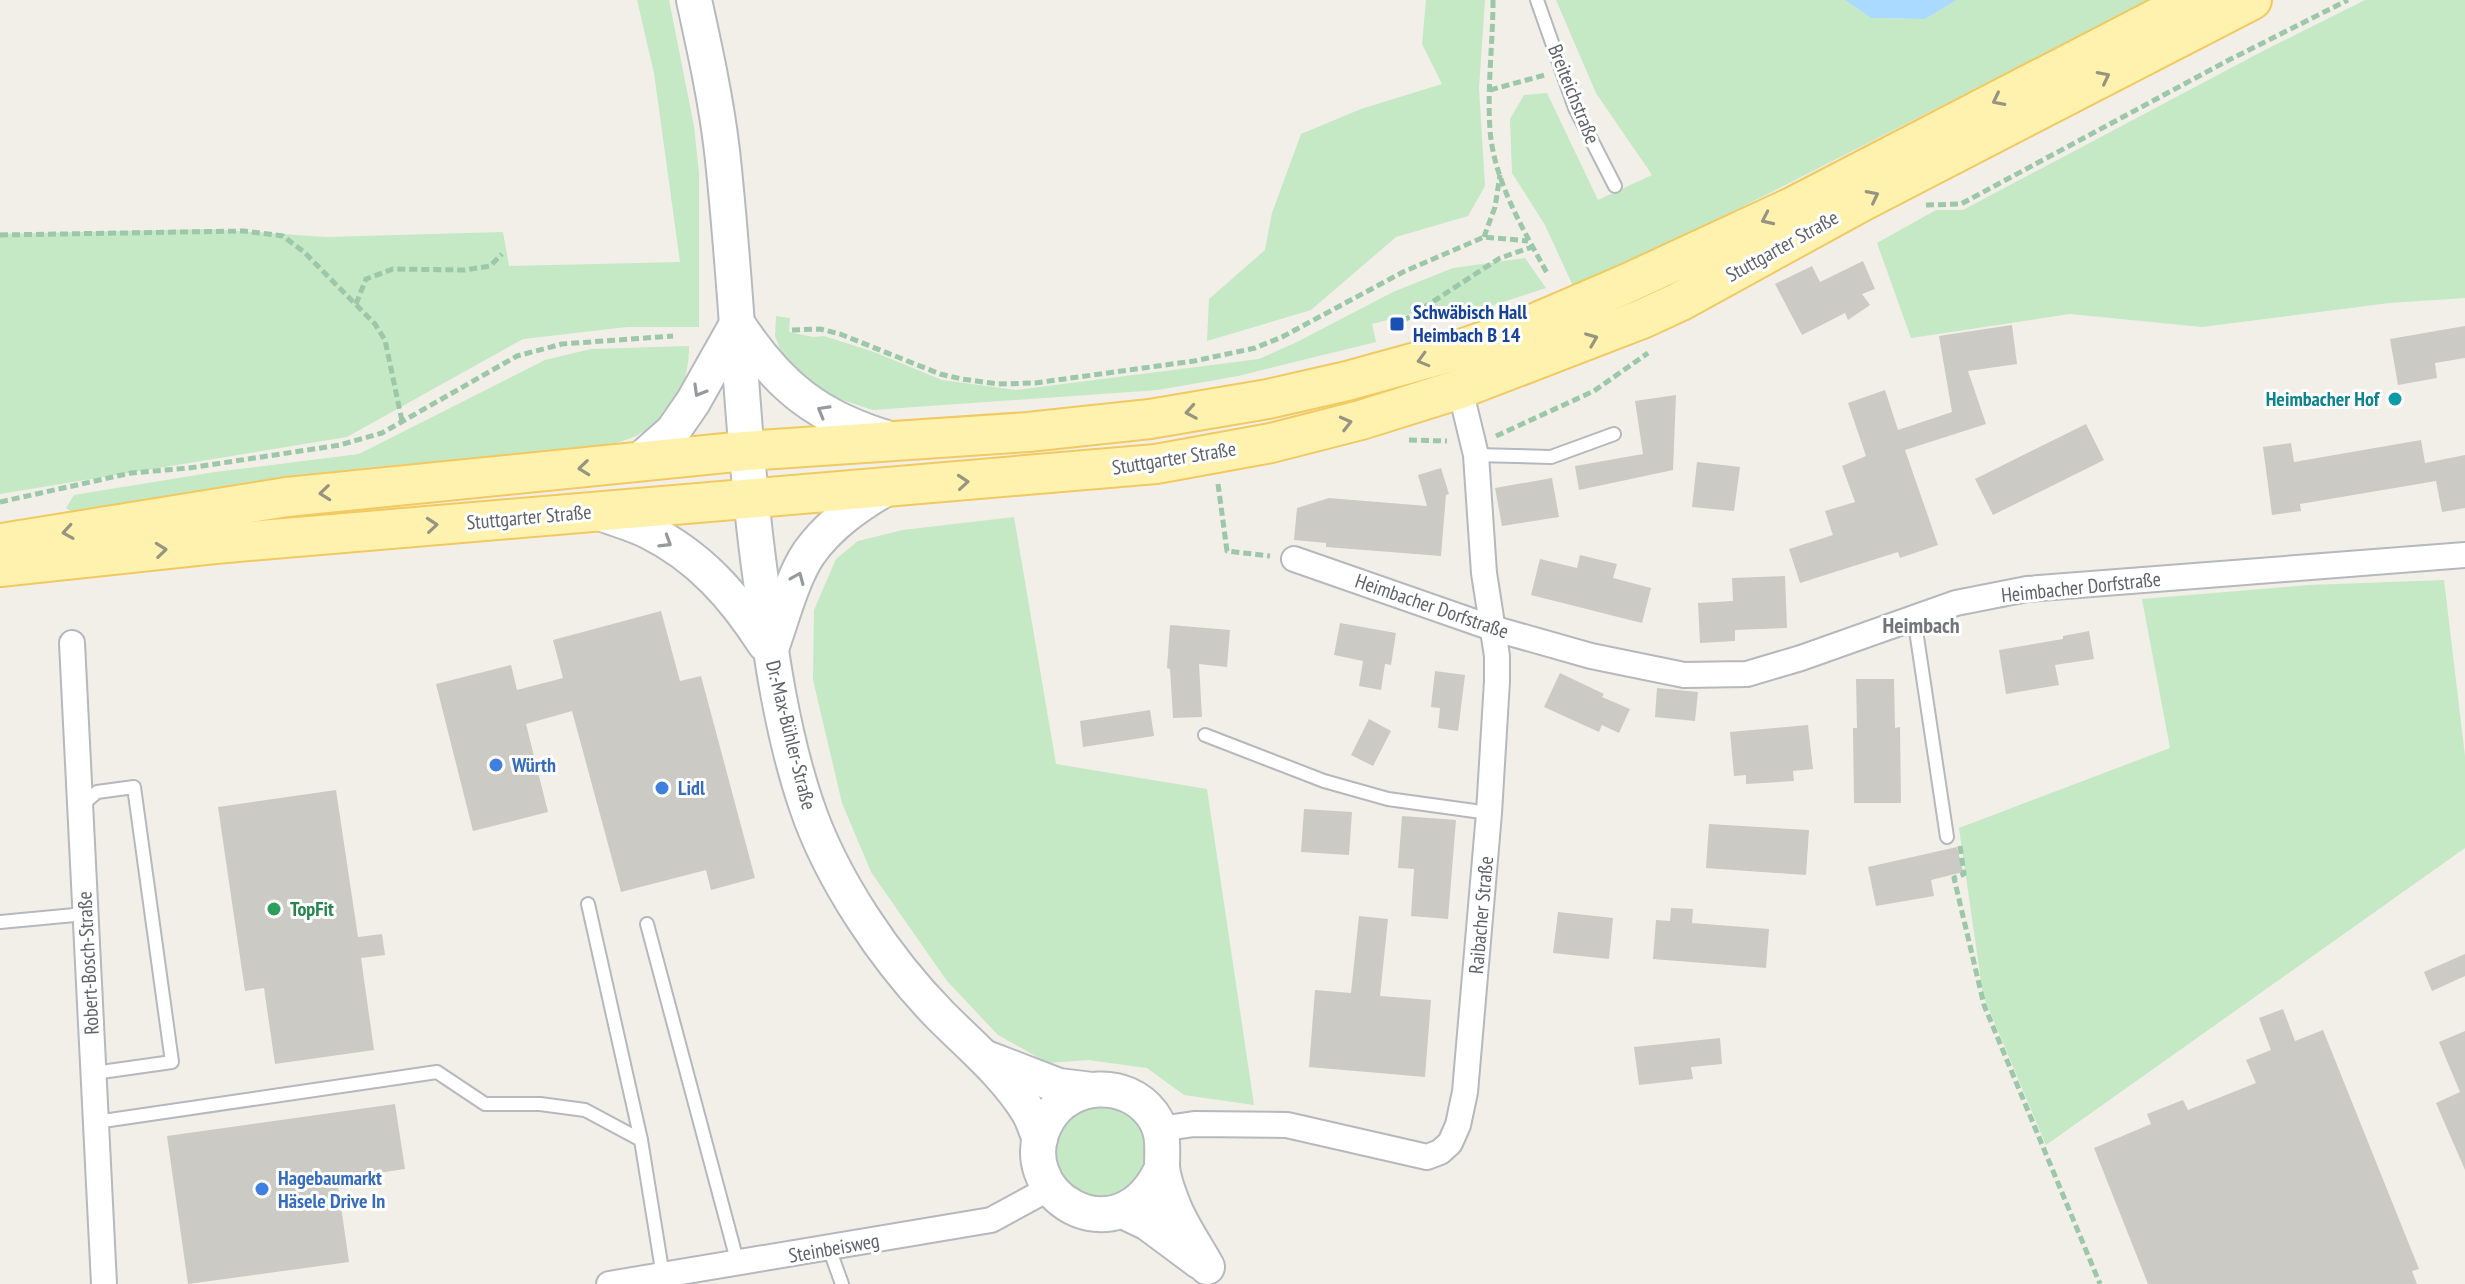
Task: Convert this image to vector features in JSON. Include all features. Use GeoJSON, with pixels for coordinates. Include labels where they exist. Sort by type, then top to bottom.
{"type":"FeatureCollection","features":[{"type":"Feature","properties":{"kind":"main road","name":"Stuttgarter Straße"},"geometry":{"type":"LineString","coordinates":[[0,543],[287,497],[638,462],[744,440],[895,440],[1028,432],[1150,419],[1268,399],[1347,381],[1452,352],[1530,325],[1614,289],[1792,207],[2192,0]]}},
{"type":"Feature","properties":{"kind":"main road","name":"Stuttgarter Straße"},"geometry":{"type":"LineString","coordinates":[[0,567],[215,544],[1156,464],[1271,443],[1361,420],[1460,389],[1628,325],[1679,302],[1863,201],[2252,0]]}},
{"type":"Feature","properties":{"kind":"street","name":"Dr.-Max-Bühler-Straße"},"geometry":{"type":"LineString","coordinates":[[694,0],[713,87],[722,150],[744,440],[770,651],[806,805],[832,862],[863,916],[899,968],[940,1015],[985,1058],[1029,1112],[1040,1139]]}},
{"type":"Feature","properties":{"kind":"street"},"geometry":{"type":"LineString","coordinates":[[638,462],[673,431],[738,336],[787,387],[819,411],[855,429],[895,440]]}},
{"type":"Feature","properties":{"kind":"street","name":"Raibacher Straße"},"geometry":{"type":"LineString","coordinates":[[1160,1129],[1194,1124],[1287,1125],[1427,1157],[1440,1152],[1450,1143],[1458,1125],[1465,1092],[1489,813],[1497,656],[1484,573],[1482,447],[1460,389]]}},
{"type":"Feature","properties":{"kind":"street"},"geometry":{"type":"LineString","coordinates":[[770,651],[808,554],[845,515],[885,489]]}},
{"type":"Feature","properties":{"kind":"street"},"geometry":{"type":"LineString","coordinates":[[595,511],[648,531],[697,562],[738,603],[770,651]]}},
{"type":"Feature","properties":{"kind":"street","name":"Heimbacher Dorfstraße"},"geometry":{"type":"LineString","coordinates":[[1294,559],[1492,628],[1591,656],[1684,675],[1747,674],[1956,603],[2027,589],[2465,555]]}},
{"type":"Feature","properties":{"kind":"street","name":"Robert-Bosch-Straße"},"geometry":{"type":"LineString","coordinates":[[72,643],[104,1284]]}},
{"type":"Feature","properties":{"kind":"street","name":"Dr.-Max-Bühler-Straße"},"geometry":{"type":"LineString","coordinates":[[985,1058],[1059,1086],[1092,1090]]}},
{"type":"Feature","properties":{"kind":"street"},"geometry":{"type":"LineString","coordinates":[[1109,1089],[1126,1094],[1152,1115],[1160,1129],[1164,1142],[1162,1168],[1154,1186],[1141,1201],[1123,1211],[1100,1215],[1067,1204],[1050,1188],[1040,1165],[1043,1127],[1058,1106],[1080,1093],[1109,1089]]}},
{"type":"Feature","properties":{"kind":"street"},"geometry":{"type":"LineString","coordinates":[[1162,1168],[1173,1204],[1214,1276]]}},
{"type":"Feature","properties":{"kind":"street","name":"Steinbeisweg"},"geometry":{"type":"LineString","coordinates":[[626,1283],[991,1220],[1050,1188]]}},
{"type":"Feature","properties":{"kind":"street"},"geometry":{"type":"LineString","coordinates":[[1123,1211],[1148,1223],[1214,1276]]}},
{"type":"Feature","properties":{"kind":"lane","name":"Breiteichstraße"},"geometry":{"type":"LineString","coordinates":[[1537,0],[1575,108],[1615,186]]}},
{"type":"Feature","properties":{"kind":"lane"},"geometry":{"type":"LineString","coordinates":[[1482,447],[1551,457],[1614,434]]}},
{"type":"Feature","properties":{"kind":"lane"},"geometry":{"type":"LineString","coordinates":[[1914,617],[1947,837]]}},
{"type":"Feature","properties":{"kind":"lane"},"geometry":{"type":"LineString","coordinates":[[1205,735],[1324,781],[1388,799],[1489,813]]}},
{"type":"Feature","properties":{"kind":"lane"},"geometry":{"type":"LineString","coordinates":[[78,808],[97,792],[134,787],[172,1062],[94,1073]]}},
{"type":"Feature","properties":{"kind":"lane"},"geometry":{"type":"LineString","coordinates":[[588,904],[641,1140],[663,1276]]}},
{"type":"Feature","properties":{"kind":"lane"},"geometry":{"type":"LineString","coordinates":[[0,922],[85,914]]}},
{"type":"Feature","properties":{"kind":"lane"},"geometry":{"type":"LineString","coordinates":[[647,924],[738,1264]]}},
{"type":"Feature","properties":{"kind":"lane"},"geometry":{"type":"LineString","coordinates":[[96,1122],[437,1072],[485,1104],[540,1104],[585,1110],[641,1140]]}},
{"type":"Feature","properties":{"kind":"lane"},"geometry":{"type":"LineString","coordinates":[[829,1248],[842,1284]]}},
{"type":"Feature","properties":{"kind":"path"},"geometry":{"type":"LineString","coordinates":[[1493,0],[1490,132],[1500,174],[1528,241],[1547,273]]}},
{"type":"Feature","properties":{"kind":"path"},"geometry":{"type":"LineString","coordinates":[[1490,90],[1562,70]]}},
{"type":"Feature","properties":{"kind":"path"},"geometry":{"type":"LineString","coordinates":[[1484,237],[1495,207],[1500,174]]}},
{"type":"Feature","properties":{"kind":"path"},"geometry":{"type":"LineString","coordinates":[[0,235],[244,231],[283,236],[304,252],[375,324],[385,340],[402,421]]}},
{"type":"Feature","properties":{"kind":"path"},"geometry":{"type":"LineString","coordinates":[[792,330],[820,329],[940,374],[998,384],[1035,383],[1194,361],[1255,348],[1282,337],[1403,272],[1484,237],[1528,241]]}},
{"type":"Feature","properties":{"kind":"path"},"geometry":{"type":"LineString","coordinates":[[1403,321],[1500,258],[1532,247]]}},
{"type":"Feature","properties":{"kind":"path"},"geometry":{"type":"LineString","coordinates":[[356,304],[366,279],[393,269],[465,270],[490,266],[502,254]]}},
{"type":"Feature","properties":{"kind":"path"},"geometry":{"type":"LineString","coordinates":[[0,502],[131,473],[189,468],[340,445],[382,433],[517,356],[562,344],[673,336]]}},
{"type":"Feature","properties":{"kind":"path"},"geometry":{"type":"LineString","coordinates":[[1482,447],[1594,391],[1654,347]]}},
{"type":"Feature","properties":{"kind":"path"},"geometry":{"type":"LineString","coordinates":[[1217,480],[1227,551],[1294,559]]}},
{"type":"Feature","properties":{"kind":"path"},"geometry":{"type":"LineString","coordinates":[[1947,837],[1960,845],[1964,874],[1954,878],[1984,1005],[2100,1284]]}},
{"type":"Feature","properties":{"kind":"green space"},"geometry":{"type":"Polygon","coordinates":[[[637,0],[669,0],[694,126],[699,173],[699,327],[627,327],[523,339],[347,437],[0,494],[0,234],[208,229],[326,237],[503,232],[509,266],[680,262],[654,73],[637,0]]]}},
{"type":"Feature","properties":{"kind":"green space"},"geometry":{"type":"Polygon","coordinates":[[[1426,0],[1485,0],[1479,88],[1485,186],[1468,216],[1396,237],[1311,310],[1207,341],[1209,299],[1265,250],[1272,213],[1301,134],[1361,109],[1442,84],[1422,44],[1426,0]]]}},
{"type":"Feature","properties":{"kind":"green space"},"geometry":{"type":"Polygon","coordinates":[[[1556,0],[1845,0],[1871,18],[1925,19],[1957,0],[2150,0],[1606,276],[1573,286],[1545,225],[1512,173],[1510,119],[1524,95],[1547,93],[1598,200],[1652,175],[1596,93],[1556,0]]]}},
{"type":"Feature","properties":{"kind":"green space"},"geometry":{"type":"Polygon","coordinates":[[[2365,0],[2465,0],[2465,298],[2389,303],[2202,327],[2070,314],[1911,338],[1877,243],[1936,210],[1963,210],[2365,0]]]}},
{"type":"Feature","properties":{"kind":"green space"},"geometry":{"type":"Polygon","coordinates":[[[1525,258],[1546,288],[1445,321],[1440,306],[1372,324],[1376,342],[1238,376],[1158,390],[872,410],[823,393],[784,360],[775,336],[776,316],[790,318],[789,332],[824,336],[874,352],[942,380],[1016,390],[1259,359],[1393,292],[1453,268],[1525,258]]]}},
{"type":"Feature","properties":{"kind":"green space"},"geometry":{"type":"Polygon","coordinates":[[[689,346],[683,384],[664,416],[643,432],[605,446],[330,473],[78,516],[66,508],[74,495],[215,472],[359,454],[545,360],[591,349],[689,346]]]}},
{"type":"Feature","properties":{"kind":"green space"},"geometry":{"type":"Polygon","coordinates":[[[1014,517],[1056,764],[1207,789],[1254,1105],[1184,1095],[1147,1068],[1088,1060],[1048,1063],[998,1035],[947,981],[871,872],[842,803],[813,680],[814,610],[836,559],[858,541],[903,530],[1014,517]]]}},
{"type":"Feature","properties":{"kind":"green space"},"geometry":{"type":"Polygon","coordinates":[[[2444,580],[2465,756],[2465,848],[2046,1145],[1983,995],[1959,828],[2170,748],[2142,599],[2309,585],[2444,580]]]}},
{"type":"Feature","properties":{"kind":"green space"},"geometry":{"type":"Polygon","coordinates":[[[1112,1100],[1149,1128],[1149,1174],[1109,1200],[1078,1192],[1067,1184],[1059,1174],[1055,1150],[1057,1137],[1070,1114],[1083,1105],[1112,1100]]]}},
{"type":"Feature","properties":{"kind":"water"},"geometry":{"type":"Polygon","coordinates":[[[1845,0],[1957,0],[1925,19],[1871,18],[1845,0]]]}},
{"type":"Feature","properties":{"kind":"building"},"geometry":{"type":"Polygon","coordinates":[[[1863,261],[1875,289],[1862,294],[1870,305],[1848,320],[1845,313],[1802,335],[1775,284],[1812,266],[1820,282],[1863,261]]]}},
{"type":"Feature","properties":{"kind":"building"},"geometry":{"type":"Polygon","coordinates":[[[2012,325],[2017,364],[1968,371],[1986,424],[1905,450],[1938,545],[1900,558],[1898,552],[1800,583],[1789,549],[1833,535],[1825,511],[1855,502],[1842,466],[1866,456],[1848,403],[1885,390],[1898,430],[1952,412],[1939,336],[2012,325]]]}},
{"type":"Feature","properties":{"kind":"building"},"geometry":{"type":"Polygon","coordinates":[[[2465,326],[2465,358],[2435,363],[2437,378],[2398,385],[2390,339],[2465,326]]]}},
{"type":"Feature","properties":{"kind":"building"},"geometry":{"type":"Polygon","coordinates":[[[1676,395],[1673,470],[1579,490],[1575,466],[1643,454],[1635,401],[1676,395]]]}},
{"type":"Feature","properties":{"kind":"building"},"geometry":{"type":"Polygon","coordinates":[[[2086,424],[2104,460],[1993,515],[1975,479],[2086,424]]]}},
{"type":"Feature","properties":{"kind":"building"},"geometry":{"type":"Polygon","coordinates":[[[2421,440],[2425,463],[2465,455],[2465,508],[2442,512],[2436,481],[2300,504],[2301,511],[2272,515],[2263,447],[2291,443],[2294,462],[2421,440]]]}},
{"type":"Feature","properties":{"kind":"building"},"geometry":{"type":"Polygon","coordinates":[[[1697,462],[1740,467],[1734,511],[1692,507],[1697,462]]]}},
{"type":"Feature","properties":{"kind":"building"},"geometry":{"type":"Polygon","coordinates":[[[1441,468],[1449,494],[1446,495],[1441,556],[1326,547],[1326,543],[1294,540],[1297,508],[1329,498],[1427,506],[1418,475],[1441,468]]]}},
{"type":"Feature","properties":{"kind":"building"},"geometry":{"type":"Polygon","coordinates":[[[1552,478],[1559,517],[1502,526],[1495,488],[1552,478]]]}},
{"type":"Feature","properties":{"kind":"building"},"geometry":{"type":"Polygon","coordinates":[[[1580,555],[1617,564],[1613,578],[1651,588],[1642,623],[1531,595],[1540,559],[1577,568],[1580,555]]]}},
{"type":"Feature","properties":{"kind":"building"},"geometry":{"type":"Polygon","coordinates":[[[1785,576],[1787,628],[1735,630],[1735,641],[1700,643],[1698,603],[1733,601],[1732,578],[1785,576]]]}},
{"type":"Feature","properties":{"kind":"building","name":"Lidl"},"geometry":{"type":"Polygon","coordinates":[[[661,611],[680,681],[701,676],[755,878],[711,890],[706,870],[621,892],[572,711],[526,724],[548,812],[473,831],[436,684],[511,665],[517,690],[563,678],[553,640],[661,611]]]}},
{"type":"Feature","properties":{"kind":"building"},"geometry":{"type":"Polygon","coordinates":[[[1340,623],[1396,633],[1391,665],[1385,664],[1381,690],[1359,686],[1363,661],[1334,655],[1340,623]]]}},
{"type":"Feature","properties":{"kind":"building"},"geometry":{"type":"Polygon","coordinates":[[[1170,625],[1230,630],[1227,667],[1199,664],[1202,717],[1173,718],[1170,669],[1167,668],[1170,625]]]}},
{"type":"Feature","properties":{"kind":"building"},"geometry":{"type":"Polygon","coordinates":[[[2089,631],[2094,659],[2055,665],[2059,685],[2006,694],[1999,650],[2063,639],[2063,636],[2089,631]]]}},
{"type":"Feature","properties":{"kind":"building"},"geometry":{"type":"Polygon","coordinates":[[[1435,671],[1465,675],[1458,731],[1438,728],[1440,708],[1431,707],[1435,671]]]}},
{"type":"Feature","properties":{"kind":"building"},"geometry":{"type":"Polygon","coordinates":[[[1560,673],[1630,709],[1619,733],[1602,725],[1599,732],[1544,707],[1560,673]]]}},
{"type":"Feature","properties":{"kind":"building"},"geometry":{"type":"Polygon","coordinates":[[[1856,679],[1894,679],[1895,728],[1900,727],[1901,803],[1854,803],[1856,679]]]}},
{"type":"Feature","properties":{"kind":"building"},"geometry":{"type":"Polygon","coordinates":[[[1657,688],[1698,692],[1695,721],[1655,717],[1657,688]]]}},
{"type":"Feature","properties":{"kind":"building"},"geometry":{"type":"Polygon","coordinates":[[[1150,710],[1154,736],[1083,747],[1080,721],[1150,710]]]}},
{"type":"Feature","properties":{"kind":"building"},"geometry":{"type":"Polygon","coordinates":[[[1369,719],[1391,731],[1373,766],[1351,755],[1369,719]]]}},
{"type":"Feature","properties":{"kind":"building"},"geometry":{"type":"Polygon","coordinates":[[[1808,725],[1813,769],[1793,771],[1794,781],[1746,784],[1746,775],[1734,776],[1730,732],[1808,725]]]}},
{"type":"Feature","properties":{"kind":"building"},"geometry":{"type":"Polygon","coordinates":[[[336,790],[358,937],[382,934],[385,955],[361,958],[374,1050],[275,1064],[264,988],[245,991],[218,807],[336,790]]]}},
{"type":"Feature","properties":{"kind":"building"},"geometry":{"type":"Polygon","coordinates":[[[1304,809],[1352,812],[1349,855],[1301,852],[1304,809]]]}},
{"type":"Feature","properties":{"kind":"building"},"geometry":{"type":"Polygon","coordinates":[[[1402,816],[1456,820],[1448,919],[1411,916],[1414,869],[1398,868],[1402,816]]]}},
{"type":"Feature","properties":{"kind":"building"},"geometry":{"type":"Polygon","coordinates":[[[1709,824],[1809,830],[1806,875],[1706,868],[1709,824]]]}},
{"type":"Feature","properties":{"kind":"building"},"geometry":{"type":"Polygon","coordinates":[[[1957,847],[1963,872],[1931,880],[1934,896],[1876,906],[1868,867],[1957,847]]]}},
{"type":"Feature","properties":{"kind":"building"},"geometry":{"type":"Polygon","coordinates":[[[1671,908],[1693,909],[1692,923],[1769,929],[1766,968],[1653,959],[1656,920],[1670,921],[1671,908]]]}},
{"type":"Feature","properties":{"kind":"building"},"geometry":{"type":"Polygon","coordinates":[[[1558,912],[1613,918],[1609,959],[1553,953],[1558,912]]]}},
{"type":"Feature","properties":{"kind":"building"},"geometry":{"type":"Polygon","coordinates":[[[1359,916],[1388,919],[1380,996],[1431,1000],[1425,1077],[1309,1067],[1315,990],[1351,993],[1359,916]]]}},
{"type":"Feature","properties":{"kind":"building"},"geometry":{"type":"Polygon","coordinates":[[[2465,954],[2465,976],[2432,991],[2424,972],[2465,954]]]}},
{"type":"Feature","properties":{"kind":"building"},"geometry":{"type":"Polygon","coordinates":[[[2283,1009],[2295,1041],[2323,1030],[2419,1269],[2412,1271],[2417,1284],[2148,1284],[2094,1148],[2151,1124],[2147,1114],[2183,1100],[2188,1110],[2256,1083],[2246,1060],[2271,1050],[2259,1018],[2283,1009]]]}},
{"type":"Feature","properties":{"kind":"building"},"geometry":{"type":"Polygon","coordinates":[[[2465,1031],[2465,1170],[2436,1103],[2460,1092],[2439,1042],[2465,1031]]]}},
{"type":"Feature","properties":{"kind":"building"},"geometry":{"type":"Polygon","coordinates":[[[1720,1038],[1722,1064],[1691,1067],[1693,1079],[1639,1085],[1634,1047],[1720,1038]]]}},
{"type":"Feature","properties":{"kind":"building"},"geometry":{"type":"Polygon","coordinates":[[[395,1104],[405,1169],[337,1179],[349,1262],[188,1284],[167,1136],[395,1104]]]}},
{"type":"Feature","properties":{"kind":"place","name":"Schwäbisch Hall Heimbach B 14"},"geometry":{"type":"Point","coordinates":[1397,324]}},
{"type":"Feature","properties":{"kind":"place","name":"Heimbacher Hof"},"geometry":{"type":"Point","coordinates":[2395,399]}},
{"type":"Feature","properties":{"kind":"place","name":"Würth"},"geometry":{"type":"Point","coordinates":[496,765]}},
{"type":"Feature","properties":{"kind":"place","name":"Lidl"},"geometry":{"type":"Point","coordinates":[662,788]}},
{"type":"Feature","properties":{"kind":"place","name":"TopFit"},"geometry":{"type":"Point","coordinates":[274,909]}},
{"type":"Feature","properties":{"kind":"place","name":"Hagebaumarkt Häsele Drive In"},"geometry":{"type":"Point","coordinates":[262,1189]}},
{"type":"Feature","properties":{"kind":"district","name":"Heimbach"},"geometry":{"type":"Point","coordinates":[1921,625]}}]}
